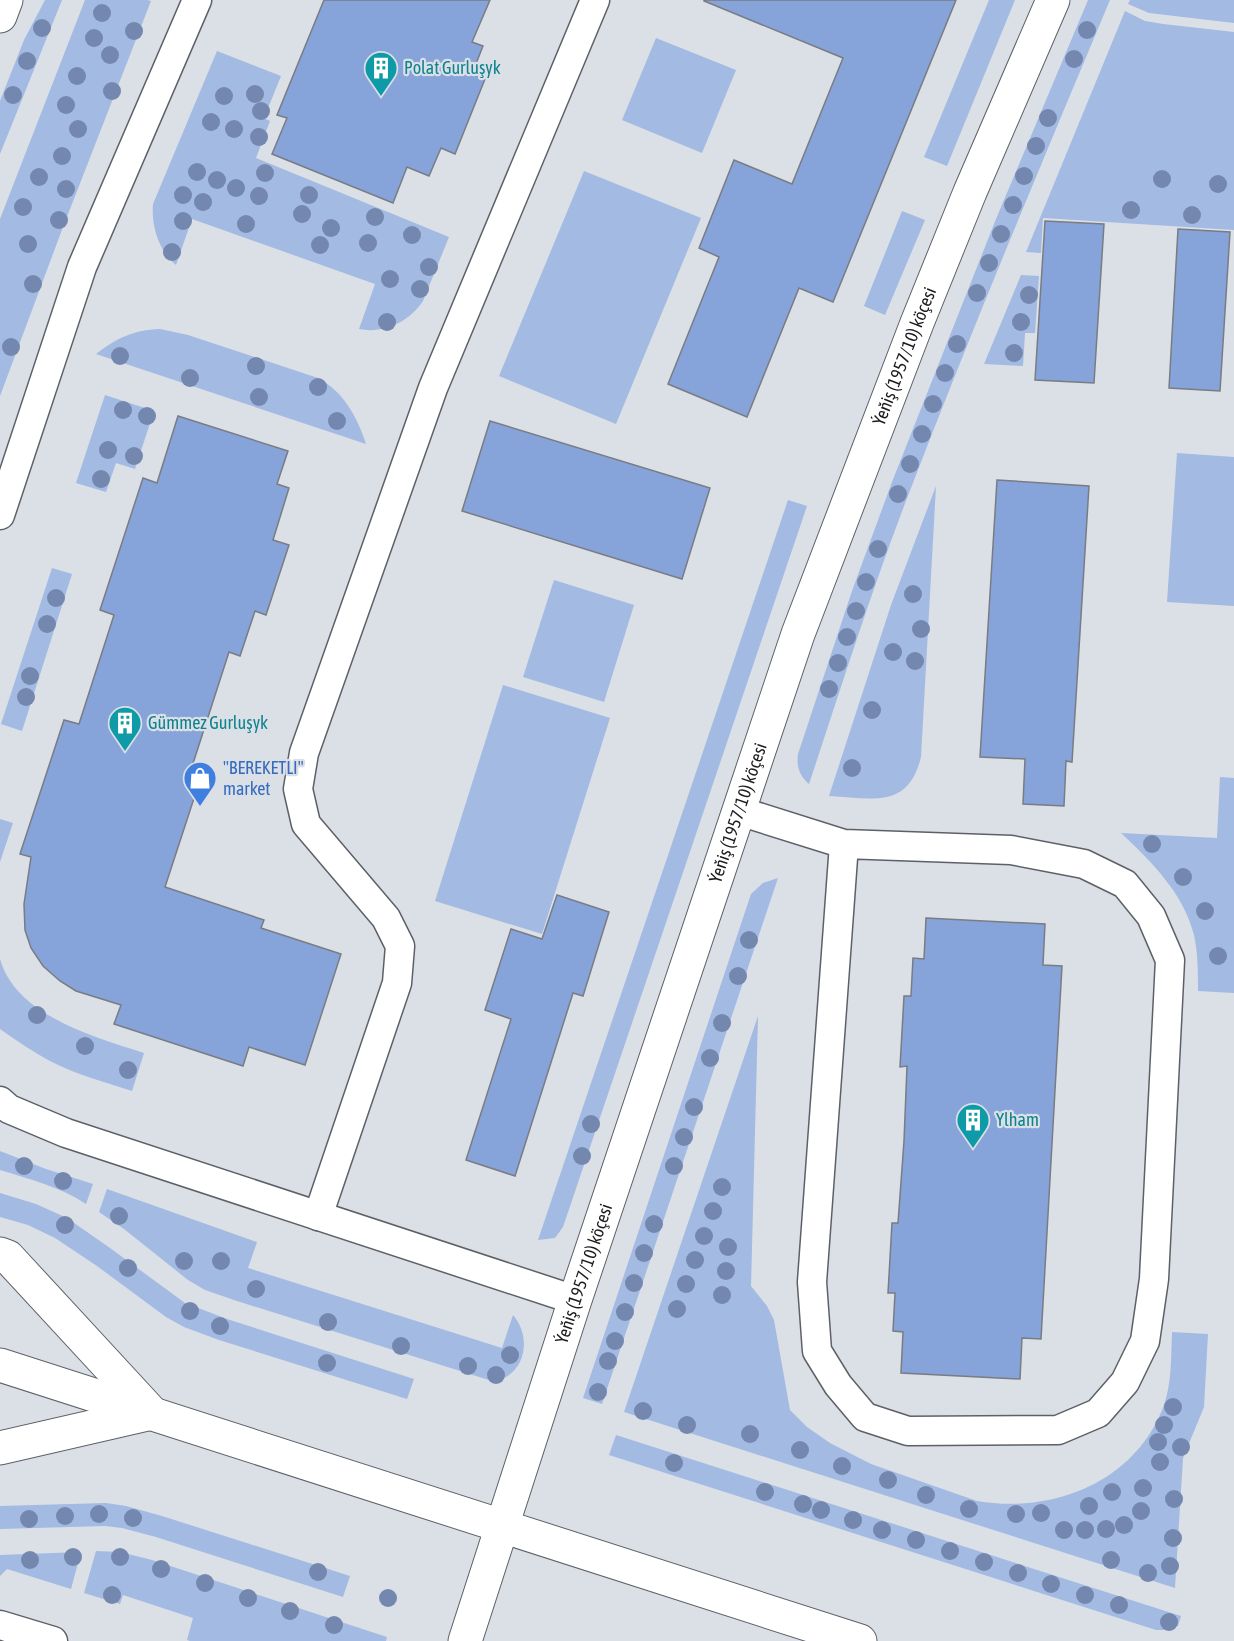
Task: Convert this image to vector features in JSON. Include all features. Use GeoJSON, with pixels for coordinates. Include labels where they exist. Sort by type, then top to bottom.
{"type":"FeatureCollection","features":[{"type":"Feature","properties":{"kind":"street"},"geometry":{"type":"LineString","coordinates":[[0,16],[6,0]]}},
{"type":"Feature","properties":{"kind":"street","name":"Ýeňiş (1957/10) köçesi"},"geometry":{"type":"LineString","coordinates":[[465,1641],[574,1300],[798,634],[864,459],[962,214],[1053,0]]}},
{"type":"Feature","properties":{"kind":"street"},"geometry":{"type":"LineString","coordinates":[[0,1254],[8,1257],[152,1413]]}},
{"type":"Feature","properties":{"kind":"street"},"geometry":{"type":"LineString","coordinates":[[0,1365],[860,1641]]}},
{"type":"Feature","properties":{"kind":"street"},"geometry":{"type":"LineString","coordinates":[[0,1448],[152,1413]]}},
{"type":"Feature","properties":{"kind":"lane"},"geometry":{"type":"LineString","coordinates":[[0,515],[82,267],[197,0]]}},
{"type":"Feature","properties":{"kind":"lane"},"geometry":{"type":"LineString","coordinates":[[318,1216],[397,983],[400,946],[386,918],[306,824],[298,789],[304,753],[433,388],[595,0]]}},
{"type":"Feature","properties":{"kind":"lane"},"geometry":{"type":"LineString","coordinates":[[739,811],[844,844],[1011,850],[1084,864],[1125,884],[1151,916],[1170,960],[1154,1279],[1144,1341],[1125,1382],[1098,1413],[1058,1430],[908,1431],[865,1417],[838,1385],[817,1352],[812,1282],[844,844]]}},
{"type":"Feature","properties":{"kind":"lane"},"geometry":{"type":"LineString","coordinates":[[0,1101],[9,1109],[66,1133],[574,1300]]}},
{"type":"Feature","properties":{"kind":"lane"},"geometry":{"type":"LineString","coordinates":[[0,1625],[53,1641]]}},
{"type":"Feature","properties":{"kind":"shaded area"},"geometry":{"type":"Polygon","coordinates":[[[45,0],[62,0],[0,154],[0,101],[24,40],[45,0]]]}},
{"type":"Feature","properties":{"kind":"shaded area"},"geometry":{"type":"Polygon","coordinates":[[[85,0],[151,1],[0,396],[0,219],[85,0]]]}},
{"type":"Feature","properties":{"kind":"shaded area"},"geometry":{"type":"Polygon","coordinates":[[[989,0],[1015,0],[947,166],[924,157],[989,0]]]}},
{"type":"Feature","properties":{"kind":"shaded area"},"geometry":{"type":"Polygon","coordinates":[[[1088,0],[1110,0],[984,304],[911,488],[871,598],[809,784],[799,771],[798,754],[852,591],[892,482],[996,219],[1088,0]]]}},
{"type":"Feature","properties":{"kind":"shaded area"},"geometry":{"type":"Polygon","coordinates":[[[1130,0],[1234,0],[1234,23],[1149,13],[1128,4],[1130,0]]]}},
{"type":"Feature","properties":{"kind":"shaded area"},"geometry":{"type":"Polygon","coordinates":[[[1125,11],[1145,21],[1234,32],[1234,230],[1043,218],[1041,253],[1026,252],[1125,11]]]}},
{"type":"Feature","properties":{"kind":"shaded area"},"geometry":{"type":"Polygon","coordinates":[[[656,38],[736,70],[702,153],[622,120],[656,38]]]}},
{"type":"Feature","properties":{"kind":"shaded area"},"geometry":{"type":"Polygon","coordinates":[[[217,51],[281,76],[264,118],[270,121],[256,158],[449,237],[423,301],[411,315],[387,328],[359,329],[375,284],[192,219],[176,265],[165,253],[157,237],[153,221],[153,204],[217,51]]]}},
{"type":"Feature","properties":{"kind":"shaded area"},"geometry":{"type":"Polygon","coordinates":[[[584,171],[701,218],[616,424],[499,376],[584,171]]]}},
{"type":"Feature","properties":{"kind":"shaded area"},"geometry":{"type":"Polygon","coordinates":[[[902,211],[925,220],[885,315],[864,306],[902,211]]]}},
{"type":"Feature","properties":{"kind":"shaded area"},"geometry":{"type":"Polygon","coordinates":[[[1021,275],[1039,276],[1035,333],[1025,333],[1023,366],[984,364],[1021,275]]]}},
{"type":"Feature","properties":{"kind":"shaded area"},"geometry":{"type":"Polygon","coordinates":[[[160,329],[188,335],[318,378],[335,390],[348,406],[366,444],[96,354],[126,336],[160,329]]]}},
{"type":"Feature","properties":{"kind":"shaded area"},"geometry":{"type":"Polygon","coordinates":[[[105,395],[154,411],[135,469],[116,463],[106,492],[76,483],[105,395]]]}},
{"type":"Feature","properties":{"kind":"shaded area"},"geometry":{"type":"Polygon","coordinates":[[[1177,453],[1234,457],[1234,606],[1167,602],[1177,453]]]}},
{"type":"Feature","properties":{"kind":"shaded area"},"geometry":{"type":"Polygon","coordinates":[[[936,486],[921,757],[915,774],[907,786],[898,793],[874,799],[829,796],[891,605],[936,486]]]}},
{"type":"Feature","properties":{"kind":"shaded area"},"geometry":{"type":"Polygon","coordinates":[[[788,500],[807,506],[563,1227],[555,1238],[538,1240],[788,500]]]}},
{"type":"Feature","properties":{"kind":"shaded area"},"geometry":{"type":"Polygon","coordinates":[[[52,568],[72,574],[22,731],[1,724],[52,568]]]}},
{"type":"Feature","properties":{"kind":"shaded area"},"geometry":{"type":"Polygon","coordinates":[[[554,580],[634,605],[604,702],[523,677],[554,580]]]}},
{"type":"Feature","properties":{"kind":"shaded area"},"geometry":{"type":"Polygon","coordinates":[[[503,685],[610,718],[542,934],[435,901],[503,685]]]}},
{"type":"Feature","properties":{"kind":"shaded area"},"geometry":{"type":"Polygon","coordinates":[[[1220,777],[1234,778],[1234,993],[1198,991],[1198,963],[1194,935],[1183,906],[1155,867],[1121,833],[1217,838],[1220,777]]]}},
{"type":"Feature","properties":{"kind":"shaded area"},"geometry":{"type":"Polygon","coordinates":[[[0,819],[13,823],[0,862],[0,819]]]}},
{"type":"Feature","properties":{"kind":"shaded area"},"geometry":{"type":"Polygon","coordinates":[[[778,878],[602,1404],[583,1398],[751,894],[763,883],[778,878]]]}},
{"type":"Feature","properties":{"kind":"shaded area"},"geometry":{"type":"Polygon","coordinates":[[[0,959],[9,979],[22,995],[40,1010],[81,1031],[144,1053],[132,1091],[62,1067],[0,1029],[0,959]]]}},
{"type":"Feature","properties":{"kind":"shaded area"},"geometry":{"type":"Polygon","coordinates":[[[758,1016],[751,1286],[767,1306],[774,1320],[790,1410],[807,1427],[830,1443],[871,1464],[977,1501],[1006,1504],[1062,1497],[1088,1487],[1113,1473],[1134,1454],[1151,1432],[1167,1396],[1172,1332],[1208,1334],[1204,1407],[1183,1458],[1175,1588],[624,1412],[758,1016]]]}},
{"type":"Feature","properties":{"kind":"shaded area"},"geometry":{"type":"Polygon","coordinates":[[[0,1151],[93,1184],[86,1204],[55,1188],[0,1170],[0,1151]]]}},
{"type":"Feature","properties":{"kind":"shaded area"},"geometry":{"type":"Polygon","coordinates":[[[107,1189],[257,1242],[248,1268],[502,1348],[513,1315],[522,1330],[524,1339],[519,1364],[506,1377],[492,1381],[205,1290],[188,1280],[99,1212],[107,1189]]]}},
{"type":"Feature","properties":{"kind":"shaded area"},"geometry":{"type":"Polygon","coordinates":[[[0,1193],[36,1204],[67,1218],[185,1303],[227,1319],[414,1379],[407,1399],[184,1327],[166,1317],[55,1238],[28,1225],[0,1217],[0,1193]]]}},
{"type":"Feature","properties":{"kind":"shaded area"},"geometry":{"type":"Polygon","coordinates":[[[616,1435],[1181,1616],[1178,1626],[1156,1630],[609,1455],[616,1435]]]}},
{"type":"Feature","properties":{"kind":"shaded area"},"geometry":{"type":"Polygon","coordinates":[[[106,1503],[162,1516],[350,1576],[343,1597],[122,1528],[105,1526],[0,1529],[0,1506],[106,1503]]]}},
{"type":"Feature","properties":{"kind":"shaded area"},"geometry":{"type":"Polygon","coordinates":[[[96,1551],[120,1552],[152,1560],[387,1637],[386,1641],[190,1641],[187,1640],[193,1618],[123,1595],[120,1604],[84,1593],[96,1551]]]}},
{"type":"Feature","properties":{"kind":"shaded area"},"geometry":{"type":"Polygon","coordinates":[[[81,1552],[71,1589],[7,1569],[0,1576],[0,1555],[81,1552]]]}},
{"type":"Feature","properties":{"kind":"building","name":"Polat Gurluşyk"},"geometry":{"type":"Polygon","coordinates":[[[324,0],[490,0],[472,42],[483,46],[472,74],[485,79],[455,154],[441,148],[429,176],[407,167],[393,203],[272,154],[287,118],[277,115],[324,0]]]}},
{"type":"Feature","properties":{"kind":"building"},"geometry":{"type":"Polygon","coordinates":[[[704,0],[956,0],[833,302],[799,288],[747,417],[668,384],[719,257],[699,248],[734,160],[792,184],[843,58],[704,0]]]}},
{"type":"Feature","properties":{"kind":"building"},"geometry":{"type":"Polygon","coordinates":[[[1045,221],[1104,224],[1094,383],[1035,380],[1045,221]]]}},
{"type":"Feature","properties":{"kind":"building"},"geometry":{"type":"Polygon","coordinates":[[[1178,229],[1230,232],[1220,391],[1169,388],[1178,229]]]}},
{"type":"Feature","properties":{"kind":"building","name":"Gümmez Gurluşyk"},"geometry":{"type":"Polygon","coordinates":[[[178,416],[288,451],[277,484],[289,488],[273,540],[289,545],[266,615],[255,611],[240,656],[229,652],[188,779],[199,783],[165,887],[264,920],[261,928],[341,954],[305,1065],[249,1047],[243,1066],[114,1024],[121,1005],[76,991],[60,981],[43,966],[31,948],[25,930],[24,904],[31,857],[20,854],[64,720],[79,724],[114,615],[100,610],[143,478],[157,483],[178,416]]]}},
{"type":"Feature","properties":{"kind":"building"},"geometry":{"type":"Polygon","coordinates":[[[490,421],[710,488],[682,579],[462,511],[490,421]]]}},
{"type":"Feature","properties":{"kind":"building"},"geometry":{"type":"Polygon","coordinates":[[[997,480],[1089,486],[1072,762],[1066,761],[1064,806],[1023,804],[1025,759],[980,757],[997,480]]]}},
{"type":"Feature","properties":{"kind":"building"},"geometry":{"type":"Polygon","coordinates":[[[557,895],[609,912],[583,996],[573,993],[515,1176],[466,1160],[511,1019],[485,1010],[511,929],[542,939],[557,895]]]}},
{"type":"Feature","properties":{"kind":"building","name":"Ylham"},"geometry":{"type":"Polygon","coordinates":[[[926,918],[1045,924],[1043,965],[1062,966],[1041,1339],[1022,1338],[1020,1379],[901,1373],[903,1332],[893,1331],[895,1293],[888,1293],[892,1223],[898,1223],[904,1141],[907,1066],[900,1067],[904,996],[911,996],[913,958],[924,959],[926,918]]]}},
{"type":"Feature","properties":{"kind":"place","name":"Polat Gurluşyk"},"geometry":{"type":"Point","coordinates":[381,97]}},
{"type":"Feature","properties":{"kind":"place","name":"Gümmez Gurluşyk"},"geometry":{"type":"Point","coordinates":[125,752]}},
{"type":"Feature","properties":{"kind":"place","name":"\"BEREKETLI\" market"},"geometry":{"type":"Point","coordinates":[200,807]}},
{"type":"Feature","properties":{"kind":"place","name":"Ylham"},"geometry":{"type":"Point","coordinates":[973,1149]}}]}
